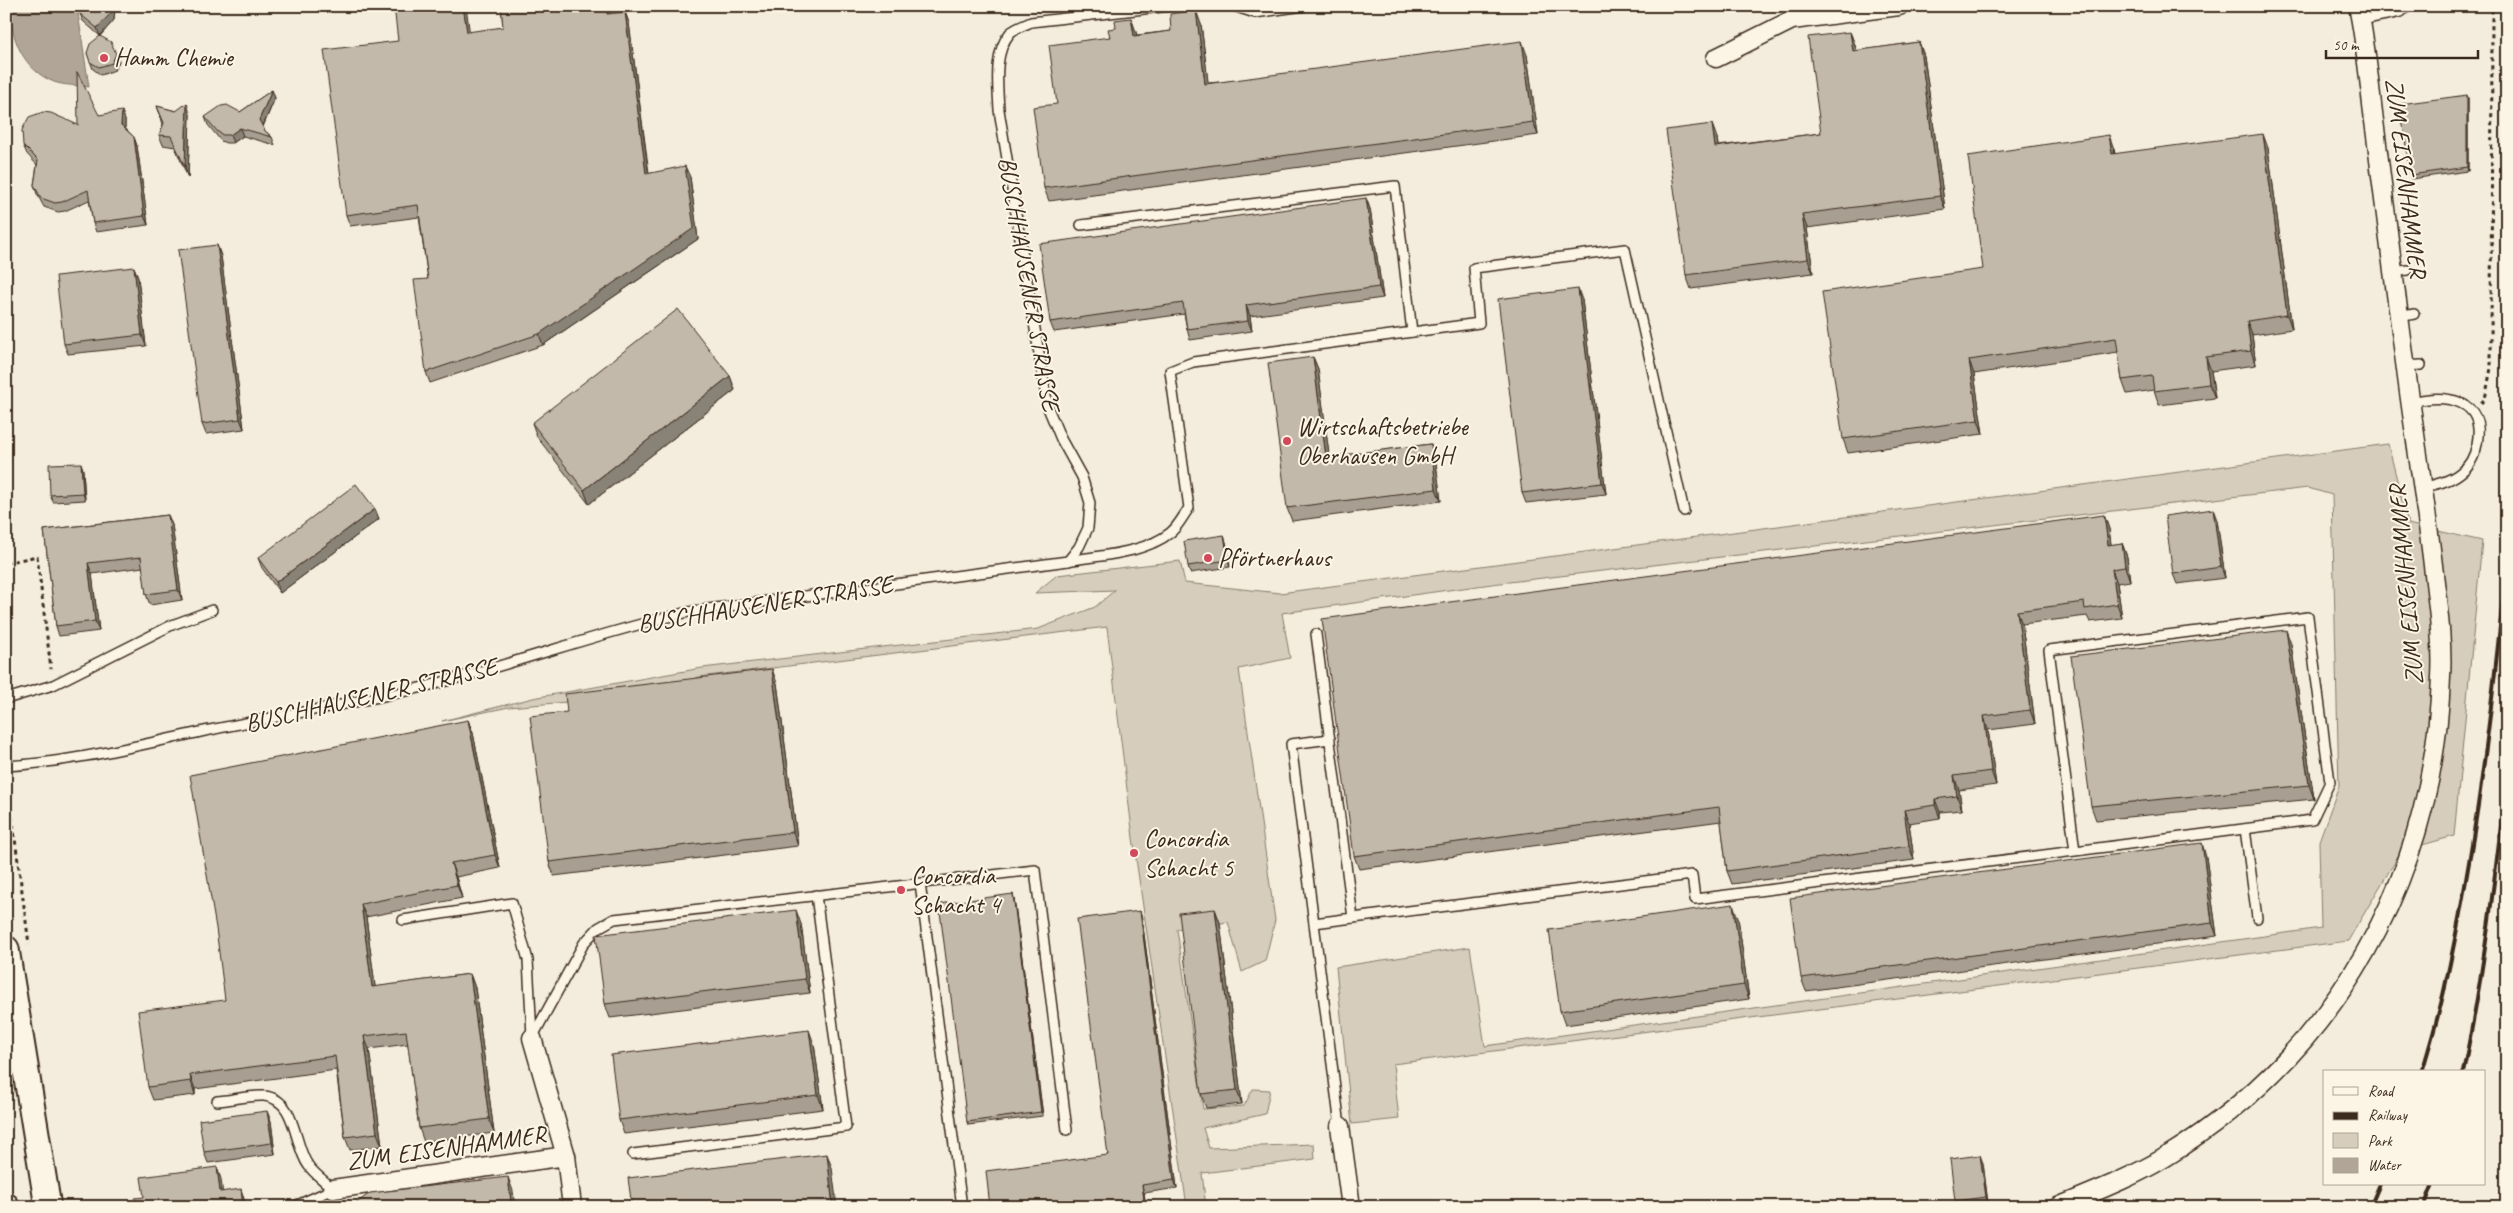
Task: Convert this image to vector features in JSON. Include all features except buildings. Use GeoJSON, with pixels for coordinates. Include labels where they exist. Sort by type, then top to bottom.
{"type":"FeatureCollection","features":[{"type":"Feature","properties":{"kind":"main road"},"geometry":{"type":"LineString","coordinates":[[6,949],[48,1207]]}},
{"type":"Feature","properties":{"kind":"street"},"geometry":{"type":"LineString","coordinates":[[1716,58],[1792,20],[1899,6]]}},
{"type":"Feature","properties":{"kind":"street","name":"ZUM EISENHAMMER"},"geometry":{"type":"LineString","coordinates":[[2058,1207],[2122,1179],[2164,1157],[2227,1113],[2257,1088],[2290,1054],[2351,976],[2386,915],[2416,838],[2437,739],[2441,674],[2440,646],[2425,487],[2411,402],[2413,366],[2407,316],[2360,13]]}},
{"type":"Feature","properties":{"kind":"street","name":"ZUM EISENHAMMER"},"geometry":{"type":"LineString","coordinates":[[532,1038],[566,1156],[572,1207]]}},
{"type":"Feature","properties":{"kind":"street"},"geometry":{"type":"LineString","coordinates":[[1340,1126],[1351,1207]]}},
{"type":"Feature","properties":{"kind":"street","name":"ZUM EISENHAMMER"},"geometry":{"type":"LineString","coordinates":[[333,1189],[566,1156]]}},
{"type":"Feature","properties":{"kind":"lane","name":"BUSCHHAUSENER STRASSE"},"geometry":{"type":"LineString","coordinates":[[6,765],[116,751],[210,730],[402,692],[506,665],[645,621],[693,611],[1068,560],[1079,547],[1088,528],[1090,503],[1082,477],[1061,439],[1048,408],[999,110],[997,78],[1001,50],[1011,32],[1031,22],[1170,6]]}},
{"type":"Feature","properties":{"kind":"lane"},"geometry":{"type":"LineString","coordinates":[[1233,6],[1255,13],[1304,6]]}},
{"type":"Feature","properties":{"kind":"lane"},"geometry":{"type":"LineString","coordinates":[[2360,13],[2401,12],[2408,6]]}},
{"type":"Feature","properties":{"kind":"lane"},"geometry":{"type":"LineString","coordinates":[[1081,225],[1395,186],[1412,332]]}},
{"type":"Feature","properties":{"kind":"lane"},"geometry":{"type":"LineString","coordinates":[[1068,560],[1112,554],[1154,542],[1170,533],[1189,508],[1170,371],[1193,362],[1479,323],[1474,268],[1625,249],[1684,511]]}},
{"type":"Feature","properties":{"kind":"lane"},"geometry":{"type":"LineString","coordinates":[[2411,402],[2440,398],[2449,399],[2472,411],[2479,429],[2473,457],[2467,467],[2452,478],[2425,487]]}},
{"type":"Feature","properties":{"kind":"lane"},"geometry":{"type":"LineString","coordinates":[[6,699],[53,685],[172,625],[212,610]]}},
{"type":"Feature","properties":{"kind":"lane"},"geometry":{"type":"LineString","coordinates":[[1314,923],[1692,875],[1695,900],[2075,851],[2245,829],[2312,820],[2330,782],[2308,616],[2048,650],[2075,851]]}},
{"type":"Feature","properties":{"kind":"lane"},"geometry":{"type":"LineString","coordinates":[[1316,634],[1353,918]]}},
{"type":"Feature","properties":{"kind":"lane"},"geometry":{"type":"LineString","coordinates":[[1330,739],[1291,744],[1340,1126]]}},
{"type":"Feature","properties":{"kind":"lane"},"geometry":{"type":"LineString","coordinates":[[2245,829],[2257,918]]}},
{"type":"Feature","properties":{"kind":"lane"},"geometry":{"type":"LineString","coordinates":[[532,1038],[584,943],[598,928],[614,919],[1035,870],[1067,1130]]}},
{"type":"Feature","properties":{"kind":"lane"},"geometry":{"type":"LineString","coordinates":[[920,883],[962,1207]]}},
{"type":"Feature","properties":{"kind":"lane"},"geometry":{"type":"LineString","coordinates":[[634,1154],[846,1127],[816,896]]}},
{"type":"Feature","properties":{"kind":"lane"},"geometry":{"type":"LineString","coordinates":[[403,920],[512,904],[528,960],[532,1038]]}},
{"type":"Feature","properties":{"kind":"lane"},"geometry":{"type":"LineString","coordinates":[[217,1102],[265,1096],[281,1104],[289,1114],[300,1148],[308,1165],[333,1189],[293,1207]]}},
{"type":"Feature","properties":{"kind":"path"},"geometry":{"type":"LineString","coordinates":[[2472,411],[2485,399],[2491,368],[2492,6]]}},
{"type":"Feature","properties":{"kind":"path"},"geometry":{"type":"LineString","coordinates":[[6,563],[37,556],[53,685]]}},
{"type":"Feature","properties":{"kind":"path"},"geometry":{"type":"LineString","coordinates":[[6,765],[10,801]]}},
{"type":"Feature","properties":{"kind":"green space"},"geometry":{"type":"Polygon","coordinates":[[[2388,444],[2408,524],[2482,541],[2454,836],[2401,851],[2348,941],[1393,1064],[1399,1119],[1352,1124],[1336,967],[1470,947],[1485,1046],[2321,928],[2319,841],[2339,786],[2332,495],[2308,488],[1492,584],[1282,613],[1290,658],[1239,669],[1275,920],[1265,961],[1242,972],[1228,922],[1177,929],[1203,1109],[1244,1106],[1253,1089],[1270,1090],[1265,1114],[1203,1128],[1209,1148],[1314,1144],[1315,1159],[1202,1173],[1206,1207],[1187,1207],[1133,838],[1107,627],[699,677],[674,685],[567,702],[509,707],[442,721],[533,698],[702,668],[1038,629],[1095,607],[1115,590],[1035,593],[1057,575],[1180,561],[1185,583],[1280,593],[2388,444]]]}},
{"type":"Feature","properties":{"kind":"water"},"geometry":{"type":"Polygon","coordinates":[[[10,6],[77,6],[89,87],[54,82],[43,77],[26,61],[16,41],[10,6]]]}},
{"type":"Feature","properties":{"kind":"railway"},"geometry":{"type":"LineString","coordinates":[[2423,1070],[2444,991],[2474,830],[2496,666],[2507,557]]}},
{"type":"Feature","properties":{"kind":"railway"},"geometry":{"type":"LineString","coordinates":[[2463,1070],[2483,961],[2507,776]]}},
{"type":"Feature","properties":{"kind":"railway"},"geometry":{"type":"LineString","coordinates":[[2505,1207],[2507,1160]]}},
{"type":"Feature","properties":{"kind":"railway"},"geometry":{"type":"LineString","coordinates":[[2370,1207],[2379,1186]]}},
{"type":"Feature","properties":{"kind":"railway"},"geometry":{"type":"LineString","coordinates":[[2424,1207],[2432,1186]]}},
{"type":"Feature","properties":{"kind":"place","name":"Hamm Chemie"},"geometry":{"type":"Point","coordinates":[104,58]}},
{"type":"Feature","properties":{"kind":"place","name":"Wirtschaftsbetriebe Oberhausen GmbH"},"geometry":{"type":"Point","coordinates":[1287,441]}},
{"type":"Feature","properties":{"kind":"place","name":"Pförtnerhaus"},"geometry":{"type":"Point","coordinates":[1208,558]}},
{"type":"Feature","properties":{"kind":"place","name":"Concordia Schacht 5"},"geometry":{"type":"Point","coordinates":[1134,853]}},
{"type":"Feature","properties":{"kind":"place","name":"Concordia Schacht 4"},"geometry":{"type":"Point","coordinates":[901,890]}}]}
